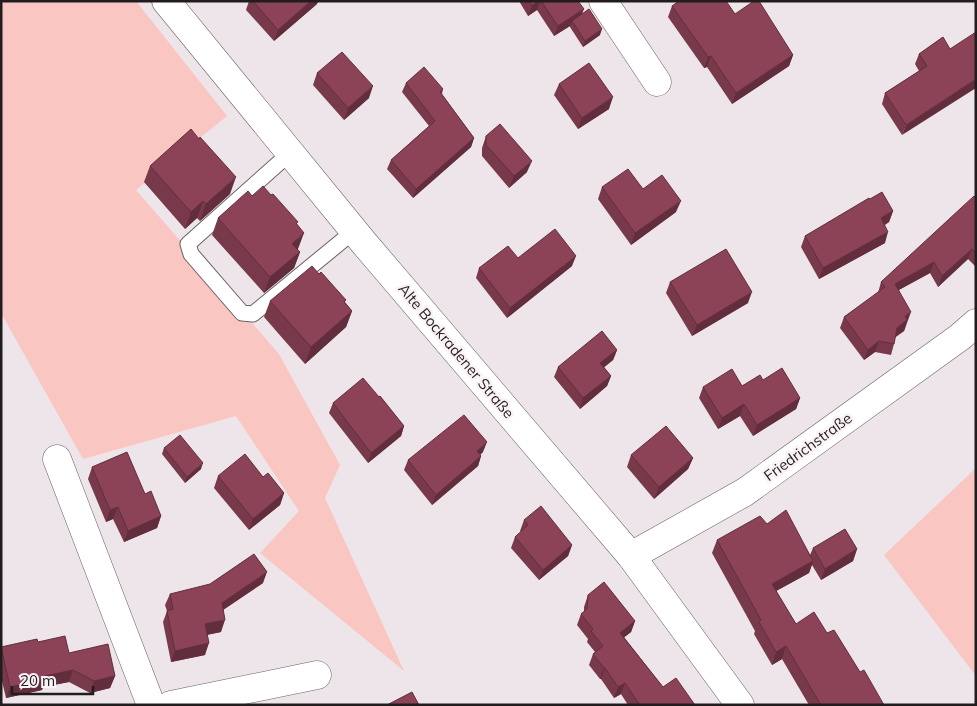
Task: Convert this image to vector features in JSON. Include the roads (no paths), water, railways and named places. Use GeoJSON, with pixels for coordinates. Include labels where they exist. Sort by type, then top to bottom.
{"type":"FeatureCollection","features":[{"type":"Feature","properties":{"kind":"street","name":"Alte Bockradener Straße"},"geometry":{"type":"LineString","coordinates":[[166,1],[354,231],[631,556],[740,705]]}},
{"type":"Feature","properties":{"kind":"street"},"geometry":{"type":"LineString","coordinates":[[604,1],[657,82]]}},
{"type":"Feature","properties":{"kind":"street","name":"Friedrichstraße"},"geometry":{"type":"LineString","coordinates":[[631,556],[745,492],[953,343],[976,323]]}},
{"type":"Feature","properties":{"kind":"street"},"geometry":{"type":"LineString","coordinates":[[57,459],[151,705]]}},
{"type":"Feature","properties":{"kind":"street"},"geometry":{"type":"LineString","coordinates":[[171,705],[317,675]]}},
{"type":"Feature","properties":{"kind":"lane"},"geometry":{"type":"LineString","coordinates":[[290,152],[188,244],[191,254],[242,313],[253,314],[354,231]]}}]}
